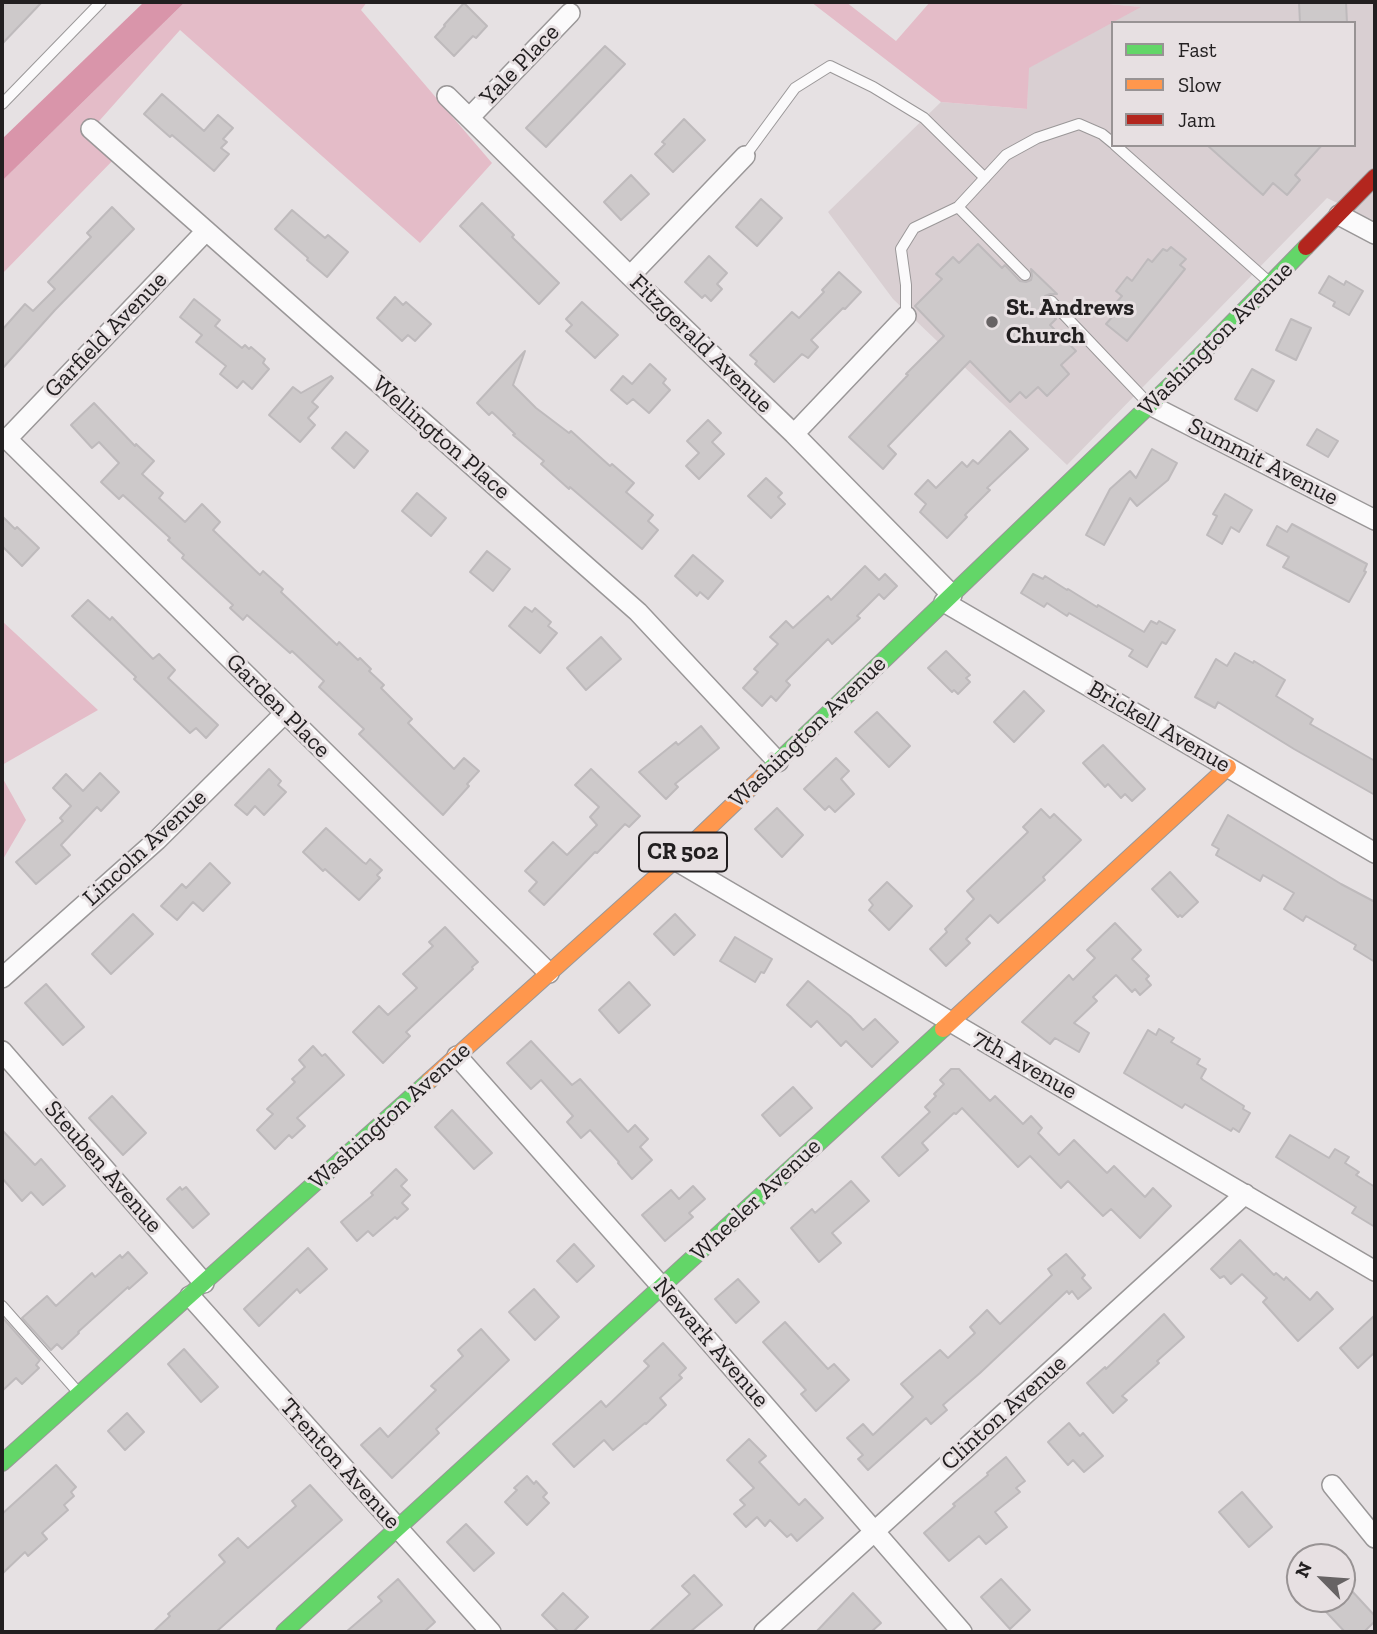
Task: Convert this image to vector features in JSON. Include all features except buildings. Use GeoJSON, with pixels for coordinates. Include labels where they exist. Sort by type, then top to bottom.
{"type":"FeatureCollection","features":[{"type":"Feature","properties":{"kind":"main road","name":"Washington Avenue"},"geometry":{"type":"LineString","coordinates":[[2,1464],[675,860],[1150,405],[1375,177]]}},
{"type":"Feature","properties":{"kind":"main road","name":"Wheeler Avenue"},"geometry":{"type":"LineString","coordinates":[[284,1632],[1228,767]]}},
{"type":"Feature","properties":{"kind":"street","name":"Yale Place"},"geometry":{"type":"LineString","coordinates":[[470,117],[570,13]]}},
{"type":"Feature","properties":{"kind":"street","name":"Fitzgerald Avenue"},"geometry":{"type":"LineString","coordinates":[[447,96],[794,434],[948,598]]}},
{"type":"Feature","properties":{"kind":"street","name":"Wellington Place"},"geometry":{"type":"LineString","coordinates":[[91,129],[638,612],[778,762]]}},
{"type":"Feature","properties":{"kind":"street"},"geometry":{"type":"LineString","coordinates":[[630,276],[745,156]]}},
{"type":"Feature","properties":{"kind":"street"},"geometry":{"type":"LineString","coordinates":[[1339,215],[1375,234]]}},
{"type":"Feature","properties":{"kind":"street","name":"Garfield Avenue"},"geometry":{"type":"LineString","coordinates":[[7,439],[206,231]]}},
{"type":"Feature","properties":{"kind":"street"},"geometry":{"type":"LineString","coordinates":[[794,434],[905,316]]}},
{"type":"Feature","properties":{"kind":"street","name":"Summit Avenue"},"geometry":{"type":"LineString","coordinates":[[1150,405],[1375,520]]}},
{"type":"Feature","properties":{"kind":"street","name":"Garden Place"},"geometry":{"type":"LineString","coordinates":[[7,439],[549,973]]}},
{"type":"Feature","properties":{"kind":"street","name":"Brickell Avenue"},"geometry":{"type":"LineString","coordinates":[[948,598],[1375,853]]}},
{"type":"Feature","properties":{"kind":"street","name":"Lincoln Avenue"},"geometry":{"type":"LineString","coordinates":[[2,978],[157,840],[285,713]]}},
{"type":"Feature","properties":{"kind":"street","name":"7th Avenue"},"geometry":{"type":"LineString","coordinates":[[675,860],[1375,1271]]}},
{"type":"Feature","properties":{"kind":"street","name":"Steuben Avenue"},"geometry":{"type":"LineString","coordinates":[[2,1051],[197,1289]]}},
{"type":"Feature","properties":{"kind":"street","name":"Newark Avenue"},"geometry":{"type":"LineString","coordinates":[[457,1056],[962,1632]]}},
{"type":"Feature","properties":{"kind":"street","name":"Clinton Avenue"},"geometry":{"type":"LineString","coordinates":[[764,1632],[1245,1194]]}},
{"type":"Feature","properties":{"kind":"street","name":"Trenton Avenue"},"geometry":{"type":"LineString","coordinates":[[197,1289],[397,1528],[491,1632]]}},
{"type":"Feature","properties":{"kind":"street"},"geometry":{"type":"LineString","coordinates":[[1332,1485],[1375,1538]]}},
{"type":"Feature","properties":{"kind":"lane"},"geometry":{"type":"LineString","coordinates":[[2,104],[101,2]]}},
{"type":"Feature","properties":{"kind":"lane"},"geometry":{"type":"LineString","coordinates":[[745,156],[795,88],[830,66],[873,87],[923,118],[985,178]]}},
{"type":"Feature","properties":{"kind":"lane"},"geometry":{"type":"LineString","coordinates":[[905,316],[906,285],[901,249],[914,228],[958,207],[1006,155],[1037,138],[1079,124],[1102,134],[1111,142]]}},
{"type":"Feature","properties":{"kind":"lane"},"geometry":{"type":"LineString","coordinates":[[1117,147],[1271,284]]}},
{"type":"Feature","properties":{"kind":"lane"},"geometry":{"type":"LineString","coordinates":[[958,207],[1025,275]]}},
{"type":"Feature","properties":{"kind":"lane"},"geometry":{"type":"LineString","coordinates":[[1051,300],[1150,405]]}},
{"type":"Feature","properties":{"kind":"lane"},"geometry":{"type":"LineString","coordinates":[[2,1306],[79,1394]]}},
{"type":"Feature","properties":{"kind":"shaded area"},"geometry":{"type":"Polygon","coordinates":[[[144,2],[185,2],[2,181],[2,139],[144,2]]]}},
{"type":"Feature","properties":{"kind":"shaded area"},"geometry":{"type":"Polygon","coordinates":[[[185,2],[367,2],[361,10],[492,163],[420,243],[180,30],[92,129],[118,155],[2,274],[2,181],[185,2]]]}},
{"type":"Feature","properties":{"kind":"shaded area"},"geometry":{"type":"Polygon","coordinates":[[[811,2],[846,2],[896,41],[930,2],[1087,2],[1141,7],[1029,68],[1027,109],[941,102],[811,2]]]}},
{"type":"Feature","properties":{"kind":"shaded area"},"geometry":{"type":"Polygon","coordinates":[[[1087,2],[1375,2],[1375,221],[1327,198],[1067,465],[893,299],[828,212],[941,102],[1027,109],[1028,68],[1111,22],[1111,147],[1356,147],[1356,21],[1114,21],[1139,7],[1087,2]]]}},
{"type":"Feature","properties":{"kind":"shaded area"},"geometry":{"type":"Polygon","coordinates":[[[2,621],[98,710],[2,765],[2,621]]]}},
{"type":"Feature","properties":{"kind":"shaded area"},"geometry":{"type":"Polygon","coordinates":[[[2,777],[26,820],[2,861],[2,777]]]}},
{"type":"Feature","properties":{"kind":"traffic: fast"},"geometry":{"type":"LineString","coordinates":[[767,772],[1182,374],[1306,247]]}},
{"type":"Feature","properties":{"kind":"traffic: fast"},"geometry":{"type":"LineString","coordinates":[[284,1632],[943,1029]]}},
{"type":"Feature","properties":{"kind":"traffic: fast"},"geometry":{"type":"LineString","coordinates":[[2,1463],[429,1081]]}},
{"type":"Feature","properties":{"kind":"traffic: slow"},"geometry":{"type":"LineString","coordinates":[[943,1029],[1228,767]]}},
{"type":"Feature","properties":{"kind":"traffic: slow"},"geometry":{"type":"LineString","coordinates":[[429,1081],[675,860],[767,772]]}},
{"type":"Feature","properties":{"kind":"traffic: jam"},"geometry":{"type":"LineString","coordinates":[[1306,247],[1375,177]]}},
{"type":"Feature","properties":{"kind":"place","name":"St. Andrews Church"},"geometry":{"type":"Point","coordinates":[992,322]}}]}
